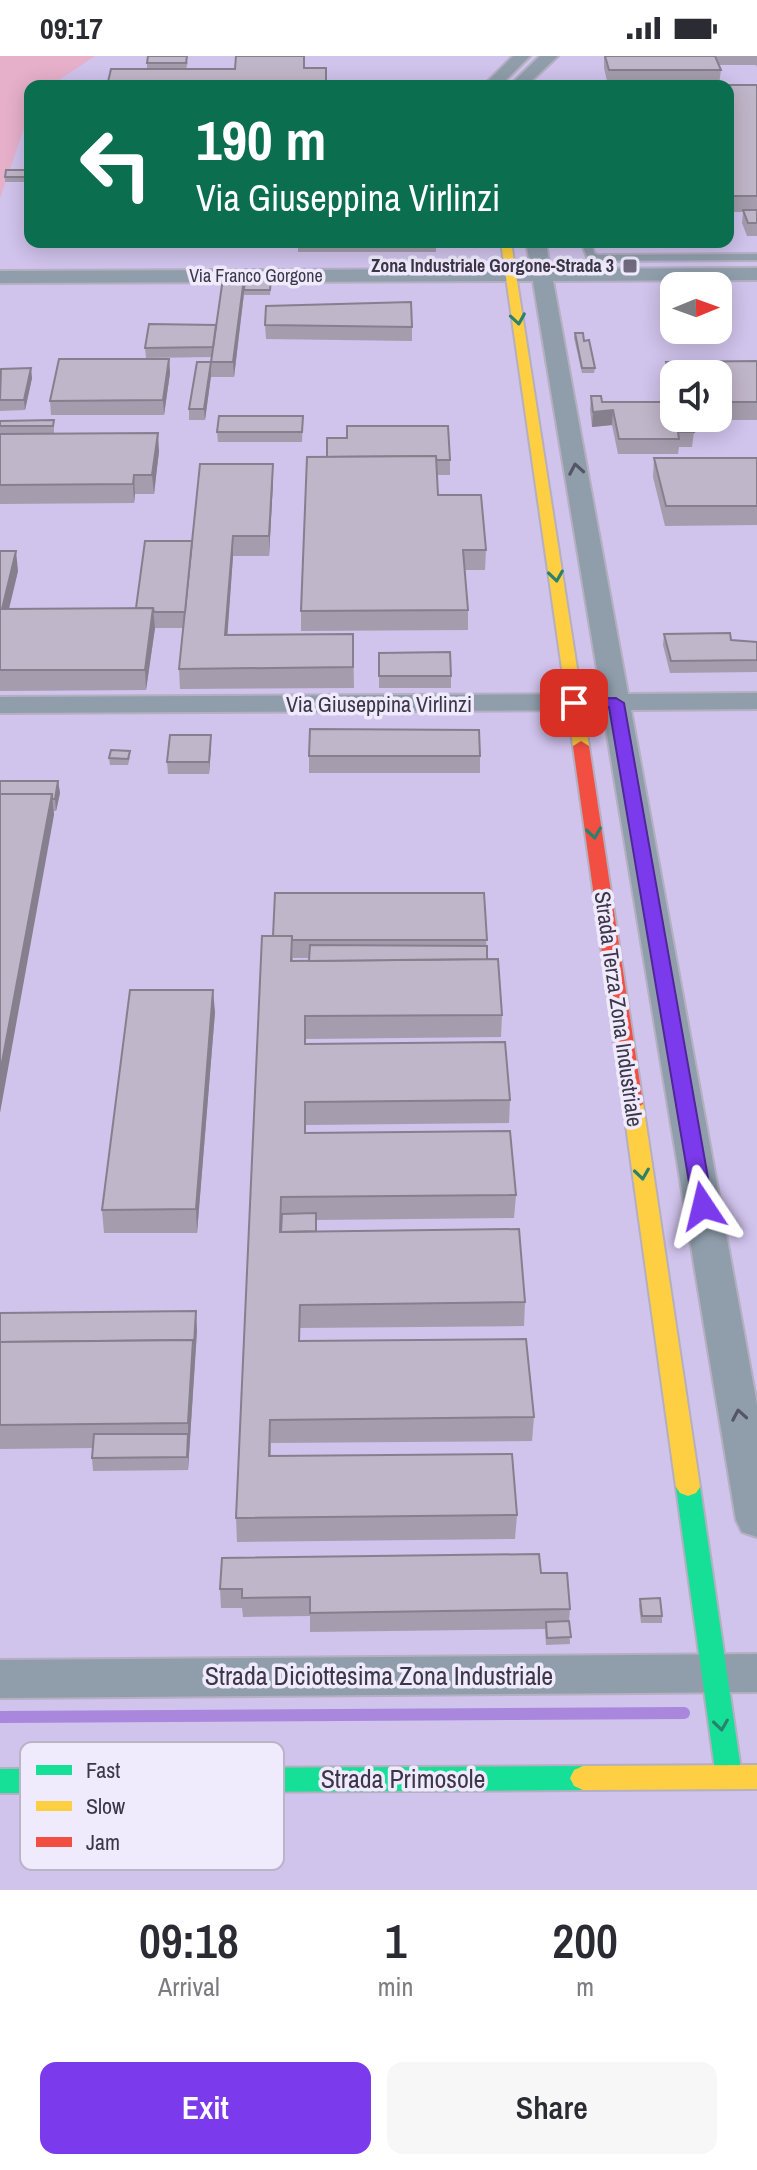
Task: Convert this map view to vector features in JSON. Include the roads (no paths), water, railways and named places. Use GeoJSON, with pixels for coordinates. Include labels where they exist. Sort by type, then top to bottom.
{"type":"FeatureCollection","features":[{"type":"Feature","properties":{"kind":"street"},"geometry":{"type":"LineString","coordinates":[[496,80],[522,56]]}},
{"type":"Feature","properties":{"kind":"street"},"geometry":{"type":"LineString","coordinates":[[522,80],[550,56]]}},
{"type":"Feature","properties":{"kind":"street","name":"Strada Terza Zona Industriale"},"geometry":{"type":"LineString","coordinates":[[507,248],[729,1777]]}},
{"type":"Feature","properties":{"kind":"street","name":"Strada Terza Zona Industriale"},"geometry":{"type":"LineString","coordinates":[[537,248],[757,1520]]}},
{"type":"Feature","properties":{"kind":"street"},"geometry":{"type":"LineString","coordinates":[[543,275],[757,274]]}},
{"type":"Feature","properties":{"kind":"street","name":"Via Franco Gorgone"},"geometry":{"type":"LineString","coordinates":[[0,277],[543,275]]}},
{"type":"Feature","properties":{"kind":"street","name":"Via Giuseppina Virlinzi"},"geometry":{"type":"LineString","coordinates":[[0,705],[757,701]]}},
{"type":"Feature","properties":{"kind":"street","name":"Strada Diciottesima Zona Industriale"},"geometry":{"type":"LineString","coordinates":[[0,1679],[757,1673]]}},
{"type":"Feature","properties":{"kind":"street","name":"Strada Primosole"},"geometry":{"type":"LineString","coordinates":[[284,1779],[757,1777]]}},
{"type":"Feature","properties":{"kind":"street","name":"Strada Primosole"},"geometry":{"type":"LineString","coordinates":[[0,1781],[20,1781]]}},
{"type":"Feature","properties":{"kind":"lane"},"geometry":{"type":"LineString","coordinates":[[588,248],[590,255],[596,258],[757,257]]}},
{"type":"Feature","properties":{"kind":"waterway"},"geometry":{"type":"LineString","coordinates":[[0,1717],[684,1713]]}},
{"type":"Feature","properties":{"kind":"place","name":"Zona Industriale Gorgone-Strada 3"},"geometry":{"type":"Point","coordinates":[630,266]}}]}
